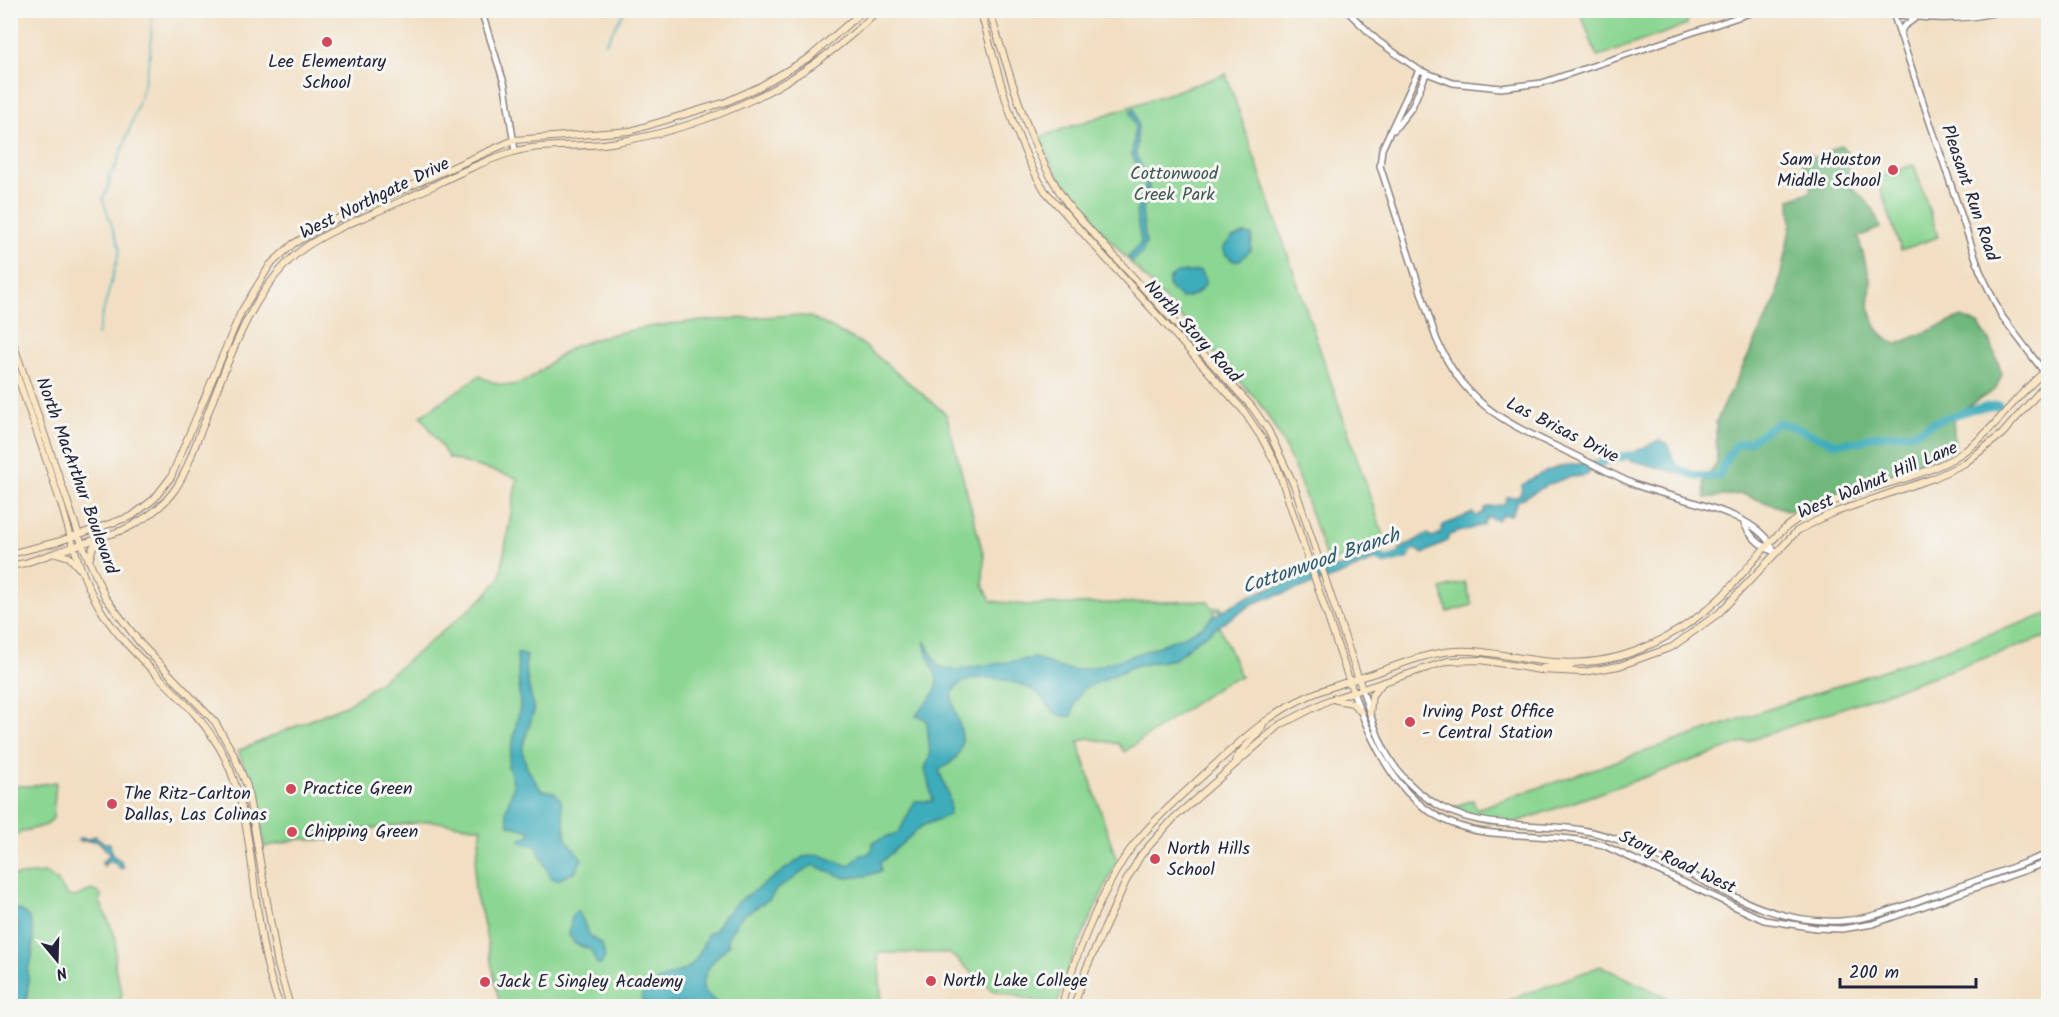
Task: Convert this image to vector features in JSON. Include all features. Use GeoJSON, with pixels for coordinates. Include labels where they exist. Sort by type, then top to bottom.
{"type":"FeatureCollection","features":[{"type":"Feature","properties":{"kind":"main road","name":"West Northgate Drive"},"geometry":{"type":"LineString","coordinates":[[10,554],[75,536],[132,516],[154,499],[171,477],[241,312],[259,280],[279,255],[321,227],[514,140],[630,131],[726,102],[759,87],[810,57],[834,39],[864,10]]}},
{"type":"Feature","properties":{"kind":"main road","name":"West Northgate Drive"},"geometry":{"type":"LineString","coordinates":[[10,566],[55,553],[136,524],[163,503],[175,490],[250,315],[268,285],[287,263],[326,236],[515,151],[630,140],[658,134],[733,109],[768,94],[819,62],[878,10]]}},
{"type":"Feature","properties":{"kind":"main road","name":"North Story Road"},"geometry":{"type":"LineString","coordinates":[[980,10],[1011,113],[1034,174],[1045,191],[1243,410],[1277,465],[1353,692]]}},
{"type":"Feature","properties":{"kind":"main road","name":"North Story Road"},"geometry":{"type":"LineString","coordinates":[[989,10],[1037,152],[1046,171],[1071,209],[1252,407],[1268,430],[1284,462],[1362,689]]}},
{"type":"Feature","properties":{"kind":"main road"},"geometry":{"type":"LineString","coordinates":[[1089,242],[1096,236]]}},
{"type":"Feature","properties":{"kind":"main road","name":"North MacArthur Boulevard"},"geometry":{"type":"LineString","coordinates":[[10,334],[78,545],[82,571],[98,606],[123,639],[201,720],[231,774],[243,816],[271,977],[280,1006]]}},
{"type":"Feature","properties":{"kind":"main road","name":"North MacArthur Boulevard"},"geometry":{"type":"LineString","coordinates":[[10,356],[56,477]]}},
{"type":"Feature","properties":{"kind":"main road","name":"West Walnut Hill Lane"},"geometry":{"type":"LineString","coordinates":[[1062,1006],[1073,967],[1085,939],[1108,889],[1131,848],[1167,809],[1263,723],[1293,703],[1358,678],[1429,656],[1455,651],[1482,651],[1540,661],[1576,663],[1636,651],[1681,630],[1725,592],[1764,548],[1803,516],[1825,505],[1918,474],[1965,451],[1995,426],[2046,371]]}},
{"type":"Feature","properties":{"kind":"main road","name":"West Walnut Hill Lane"},"geometry":{"type":"LineString","coordinates":[[1074,1006],[1079,986],[1141,855],[1174,818],[1280,725],[1329,700],[1436,664],[1462,660],[1574,672],[1605,669],[1640,660],[1672,647],[1719,613],[1774,552],[1811,522],[1945,473],[1974,457],[2002,434],[2049,382]]}},
{"type":"Feature","properties":{"kind":"main road"},"geometry":{"type":"LineString","coordinates":[[2002,417],[2010,424]]}},
{"type":"Feature","properties":{"kind":"main road"},"geometry":{"type":"LineString","coordinates":[[1995,426],[2002,434]]}},
{"type":"Feature","properties":{"kind":"main road"},"geometry":{"type":"LineString","coordinates":[[1277,465],[1284,462]]}},
{"type":"Feature","properties":{"kind":"main road"},"geometry":{"type":"LineString","coordinates":[[89,564],[93,547],[105,536]]}},
{"type":"Feature","properties":{"kind":"main road","name":"North MacArthur Boulevard"},"geometry":{"type":"LineString","coordinates":[[78,545],[105,597],[130,632],[215,722],[241,769],[247,786],[278,965],[290,1006]]}},
{"type":"Feature","properties":{"kind":"main road"},"geometry":{"type":"LineString","coordinates":[[55,553],[69,557],[82,571]]}},
{"type":"Feature","properties":{"kind":"main road"},"geometry":{"type":"LineString","coordinates":[[1333,631],[1341,628]]}},
{"type":"Feature","properties":{"kind":"main road"},"geometry":{"type":"LineString","coordinates":[[123,639],[130,632]]}},
{"type":"Feature","properties":{"kind":"main road"},"geometry":{"type":"LineString","coordinates":[[1541,670],[1547,667],[1569,667],[1576,663]]}},
{"type":"Feature","properties":{"kind":"main road"},"geometry":{"type":"LineString","coordinates":[[1370,713],[1372,695],[1387,680]]}},
{"type":"Feature","properties":{"kind":"main road"},"geometry":{"type":"LineString","coordinates":[[1329,700],[1352,703],[1360,711]]}},
{"type":"Feature","properties":{"kind":"main road"},"geometry":{"type":"LineString","coordinates":[[1234,763],[1239,751],[1260,731],[1263,723]]}},
{"type":"Feature","properties":{"kind":"main road"},"geometry":{"type":"LineString","coordinates":[[1085,939],[1098,944]]}},
{"type":"Feature","properties":{"kind":"street"},"geometry":{"type":"LineString","coordinates":[[481,10],[505,86],[515,151]]}},
{"type":"Feature","properties":{"kind":"street"},"geometry":{"type":"LineString","coordinates":[[1346,10],[1378,41],[1419,70],[1453,83],[1476,87],[1532,86],[1758,10]]}},
{"type":"Feature","properties":{"kind":"street"},"geometry":{"type":"LineString","coordinates":[[1855,10],[1892,13],[1915,18],[1966,19],[2006,10]]}},
{"type":"Feature","properties":{"kind":"street","name":"Pleasant Run Road"},"geometry":{"type":"LineString","coordinates":[[1892,13],[1980,271],[2001,315],[2046,371]]}},
{"type":"Feature","properties":{"kind":"street"},"geometry":{"type":"LineString","coordinates":[[1900,35],[1907,23],[1915,18]]}},
{"type":"Feature","properties":{"kind":"street","name":"Las Brisas Drive"},"geometry":{"type":"LineString","coordinates":[[1393,131],[1419,70]]}},
{"type":"Feature","properties":{"kind":"street","name":"Las Brisas Drive"},"geometry":{"type":"LineString","coordinates":[[1426,74],[1412,107],[1382,149],[1380,172],[1444,356],[1465,388],[1506,423],[1636,485],[1726,513],[1755,526],[1771,542]]}},
{"type":"Feature","properties":{"kind":"street","name":"Las Brisas Drive"},"geometry":{"type":"LineString","coordinates":[[1744,523],[1748,532],[1764,548],[1774,552]]}},
{"type":"Feature","properties":{"kind":"street"},"geometry":{"type":"LineString","coordinates":[[1771,542],[1774,552]]}},
{"type":"Feature","properties":{"kind":"street","name":"Story Road West"},"geometry":{"type":"LineString","coordinates":[[1362,689],[1387,757],[1402,777],[1422,795],[1449,812],[1487,823],[1583,831],[1609,838],[1761,909],[1800,919],[1840,921],[1862,918],[1919,901],[2049,854]]}},
{"type":"Feature","properties":{"kind":"street","name":"Story Road West"},"geometry":{"type":"LineString","coordinates":[[1353,692],[1380,757],[1397,782],[1430,811],[1466,829],[1580,839],[1603,845],[1764,920],[1797,926],[1842,929],[1873,924],[2049,862]]}},
{"type":"Feature","properties":{"kind":"street"},"geometry":{"type":"LineString","coordinates":[[1397,782],[1402,777]]}},
{"type":"Feature","properties":{"kind":"street"},"geometry":{"type":"LineString","coordinates":[[1485,832],[1487,823]]}},
{"type":"Feature","properties":{"kind":"street"},"geometry":{"type":"LineString","coordinates":[[1963,885],[1968,891]]}},
{"type":"Feature","properties":{"kind":"street"},"geometry":{"type":"LineString","coordinates":[[1919,901],[1922,908]]}},
{"type":"Feature","properties":{"kind":"green space"},"geometry":{"type":"Polygon","coordinates":[[[1580,11],[1693,11],[1688,16],[1687,25],[1597,57],[1580,11]]]}},
{"type":"Feature","properties":{"kind":"green space","name":"Cottonwood Creek Park"},"geometry":{"type":"Polygon","coordinates":[[[1226,74],[1386,543],[1328,563],[1290,458],[1270,418],[1257,400],[1077,204],[1054,169],[1040,137],[1226,74]]]}},
{"type":"Feature","properties":{"kind":"green space"},"geometry":{"type":"Polygon","coordinates":[[[1841,145],[1847,152],[1849,184],[1874,210],[1880,228],[1858,237],[1871,282],[1869,307],[1876,327],[1886,339],[1897,344],[1962,317],[1979,324],[1992,346],[2002,374],[1996,389],[1953,416],[1955,450],[1790,511],[1742,494],[1705,498],[1704,482],[1717,463],[1716,422],[1776,299],[1791,224],[1790,199],[1810,192],[1811,181],[1799,156],[1809,153],[1816,158],[1841,145]]]}},
{"type":"Feature","properties":{"kind":"green space"},"geometry":{"type":"Polygon","coordinates":[[[1914,165],[1938,237],[1901,250],[1877,178],[1914,165]]]}},
{"type":"Feature","properties":{"kind":"green space"},"geometry":{"type":"Polygon","coordinates":[[[792,315],[810,317],[861,343],[946,414],[984,557],[983,584],[991,601],[1027,605],[1208,601],[1212,608],[1221,607],[1221,610],[1213,611],[1241,677],[1227,681],[1124,752],[1119,744],[1088,738],[1078,742],[1117,861],[1069,965],[1057,1006],[992,990],[949,953],[878,953],[882,1006],[500,1006],[475,891],[475,870],[482,828],[430,821],[353,831],[336,841],[301,839],[264,847],[258,801],[238,751],[350,703],[402,665],[483,598],[500,578],[517,478],[449,458],[421,416],[479,376],[498,384],[515,384],[533,376],[575,346],[601,337],[655,326],[792,315]]]}},
{"type":"Feature","properties":{"kind":"green space"},"geometry":{"type":"Polygon","coordinates":[[[1465,582],[1472,605],[1448,612],[1441,589],[1465,582]]]}},
{"type":"Feature","properties":{"kind":"green space"},"geometry":{"type":"Polygon","coordinates":[[[2048,614],[2048,636],[1514,823],[1489,822],[1450,808],[1473,800],[1476,809],[2048,614]]]}},
{"type":"Feature","properties":{"kind":"green space"},"geometry":{"type":"Polygon","coordinates":[[[56,782],[53,818],[47,825],[21,832],[11,840],[11,786],[56,782]]]}},
{"type":"Feature","properties":{"kind":"green space"},"geometry":{"type":"Polygon","coordinates":[[[10,865],[12,876],[45,873],[57,881],[68,896],[75,897],[91,890],[101,894],[100,902],[116,938],[115,968],[122,992],[119,1006],[11,1006],[10,865]]]}},
{"type":"Feature","properties":{"kind":"green space"},"geometry":{"type":"Polygon","coordinates":[[[1601,966],[1685,1006],[1499,1004],[1601,966]]]}},
{"type":"Feature","properties":{"kind":"water"},"geometry":{"type":"Polygon","coordinates":[[[1134,109],[1138,124],[1136,155],[1148,180],[1149,189],[1142,212],[1146,243],[1142,253],[1132,262],[1128,258],[1141,243],[1136,212],[1146,185],[1132,155],[1135,126],[1130,111],[1134,109]]]}},
{"type":"Feature","properties":{"kind":"water"},"geometry":{"type":"Polygon","coordinates":[[[1244,234],[1252,235],[1251,250],[1240,260],[1233,261],[1225,254],[1223,248],[1232,238],[1244,234]]]}},
{"type":"Feature","properties":{"kind":"water"},"geometry":{"type":"Polygon","coordinates":[[[1200,271],[1206,281],[1200,291],[1193,295],[1181,298],[1169,287],[1169,279],[1177,273],[1200,271]]]}},
{"type":"Feature","properties":{"kind":"water"},"geometry":{"type":"Polygon","coordinates":[[[1661,440],[1667,444],[1676,465],[1671,469],[1693,472],[1693,477],[1627,459],[1610,463],[1587,475],[1566,478],[1545,486],[1518,501],[1511,515],[1503,515],[1497,520],[1487,517],[1483,525],[1449,535],[1447,541],[1423,554],[1416,549],[1410,552],[1409,558],[1384,565],[1379,559],[1375,560],[1335,577],[1254,603],[1197,640],[1175,659],[1134,666],[1083,689],[1075,703],[1072,716],[1059,715],[1039,694],[1018,684],[991,678],[966,681],[955,688],[952,697],[962,733],[961,746],[955,759],[939,770],[949,799],[949,815],[922,826],[880,863],[881,871],[866,876],[845,878],[813,865],[776,890],[770,899],[742,916],[727,938],[729,945],[711,964],[703,983],[703,990],[720,1006],[695,1006],[682,1003],[654,1006],[642,1001],[642,995],[651,985],[690,966],[708,933],[714,931],[722,918],[738,902],[803,857],[820,855],[849,866],[861,855],[868,854],[873,848],[873,842],[899,832],[915,801],[933,801],[925,769],[930,756],[927,722],[924,718],[916,716],[932,696],[937,682],[925,642],[939,667],[955,670],[1034,658],[1067,670],[1099,666],[1137,654],[1189,633],[1230,606],[1267,589],[1381,554],[1391,563],[1396,559],[1400,549],[1427,534],[1433,537],[1441,533],[1443,525],[1473,513],[1476,516],[1483,513],[1485,508],[1504,504],[1507,497],[1516,497],[1521,493],[1522,485],[1547,471],[1558,467],[1617,458],[1661,440]]]}},
{"type":"Feature","properties":{"kind":"water"},"geometry":{"type":"Polygon","coordinates":[[[517,653],[527,656],[525,668],[534,711],[523,745],[527,768],[541,790],[554,792],[561,800],[566,839],[582,859],[575,872],[557,880],[551,878],[536,846],[520,842],[521,839],[530,835],[530,831],[509,825],[506,811],[514,785],[508,766],[520,707],[517,653]]]}},
{"type":"Feature","properties":{"kind":"water"},"geometry":{"type":"Polygon","coordinates":[[[95,836],[105,843],[110,843],[112,855],[120,860],[124,868],[121,869],[114,862],[107,862],[104,866],[101,862],[108,858],[109,853],[98,841],[78,841],[79,838],[90,839],[95,836]]]}},
{"type":"Feature","properties":{"kind":"water"},"geometry":{"type":"Polygon","coordinates":[[[17,909],[23,912],[31,922],[33,936],[27,994],[22,1006],[11,1005],[10,992],[10,980],[19,958],[10,942],[19,926],[12,914],[17,909]]]}},
{"type":"Feature","properties":{"kind":"water"},"geometry":{"type":"Polygon","coordinates":[[[578,910],[590,936],[602,945],[605,957],[601,965],[597,964],[590,949],[575,944],[569,935],[572,915],[578,910]]]}},
{"type":"Feature","properties":{"kind":"waterway"},"geometry":{"type":"LineString","coordinates":[[115,169],[147,72],[152,31],[151,10]]}},
{"type":"Feature","properties":{"kind":"waterway"},"geometry":{"type":"LineString","coordinates":[[605,44],[625,10]]}},
{"type":"Feature","properties":{"kind":"waterway"},"geometry":{"type":"LineString","coordinates":[[111,174],[116,165]]}},
{"type":"Feature","properties":{"kind":"waterway"},"geometry":{"type":"LineString","coordinates":[[108,181],[109,173]]}},
{"type":"Feature","properties":{"kind":"waterway"},"geometry":{"type":"LineString","coordinates":[[97,335],[120,249],[103,200],[111,179]]}},
{"type":"Feature","properties":{"kind":"waterway","name":"Cottonwood Branch"},"geometry":{"type":"LineString","coordinates":[[1666,461],[1691,474],[1704,477],[1719,476],[1728,456],[1737,444],[1749,442],[1777,423],[1788,425],[1833,443],[1858,442],[1872,436],[1914,433],[1934,422],[1973,409],[1999,405]]}},
{"type":"Feature","properties":{"kind":"waterway","name":"Cottonwood Branch"},"geometry":{"type":"LineString","coordinates":[[1602,461],[1630,455]]}},
{"type":"Feature","properties":{"kind":"waterway","name":"Cottonwood Branch"},"geometry":{"type":"LineString","coordinates":[[1379,558],[1385,561],[1406,554]]}},
{"type":"Feature","properties":{"kind":"place","name":"Lee Elementary School"},"geometry":{"type":"Point","coordinates":[327,42]}},
{"type":"Feature","properties":{"kind":"place","name":"Sam Houston Middle School"},"geometry":{"type":"Point","coordinates":[1893,170]}},
{"type":"Feature","properties":{"kind":"place","name":"Irving Post Office - Central Station"},"geometry":{"type":"Point","coordinates":[1410,722]}},
{"type":"Feature","properties":{"kind":"place","name":"Practice Green"},"geometry":{"type":"Point","coordinates":[291,789]}},
{"type":"Feature","properties":{"kind":"place","name":"The Ritz-Carlton Dallas, Las Colinas"},"geometry":{"type":"Point","coordinates":[112,804]}},
{"type":"Feature","properties":{"kind":"place","name":"Chipping Green"},"geometry":{"type":"Point","coordinates":[292,832]}},
{"type":"Feature","properties":{"kind":"place","name":"North Hills School"},"geometry":{"type":"Point","coordinates":[1155,859]}},
{"type":"Feature","properties":{"kind":"place","name":"North Lake College"},"geometry":{"type":"Point","coordinates":[931,981]}},
{"type":"Feature","properties":{"kind":"place","name":"Jack E Singley Academy"},"geometry":{"type":"Point","coordinates":[485,982]}}]}
